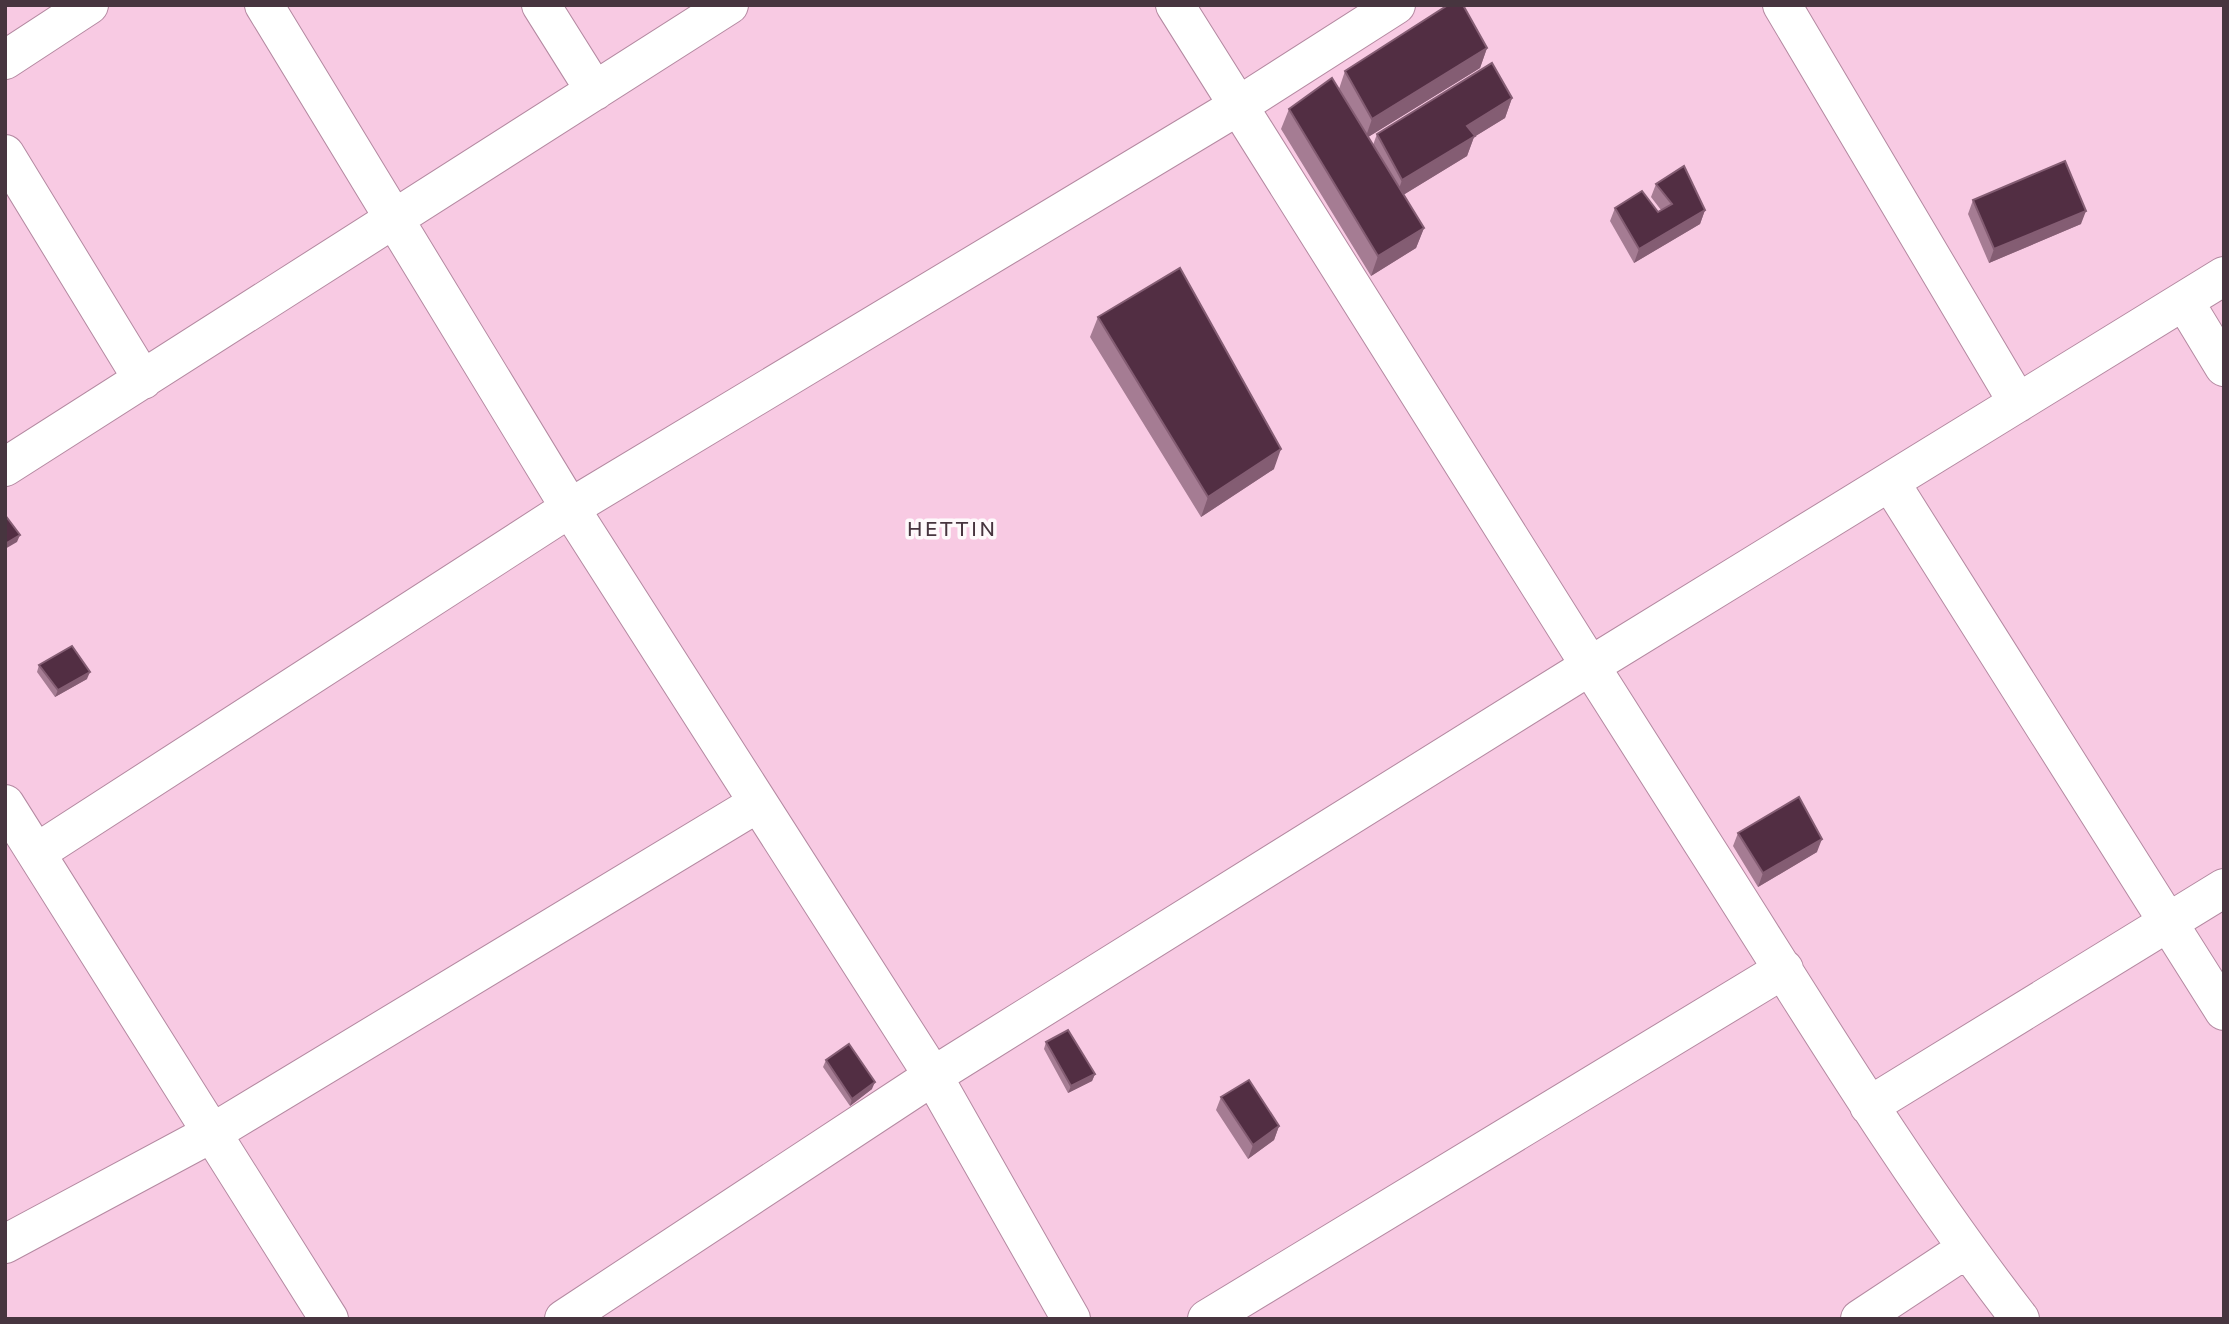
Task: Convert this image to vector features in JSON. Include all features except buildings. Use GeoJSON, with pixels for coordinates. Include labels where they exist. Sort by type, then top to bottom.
{"type":"FeatureCollection","features":[{"type":"Feature","properties":{"kind":"street"},"geometry":{"type":"LineString","coordinates":[[5,60],[89,5]]}},
{"type":"Feature","properties":{"kind":"street"},"geometry":{"type":"LineString","coordinates":[[264,5],[570,508],[933,1076],[1071,1319]]}},
{"type":"Feature","properties":{"kind":"street"},"geometry":{"type":"LineString","coordinates":[[541,5],[595,91]]}},
{"type":"Feature","properties":{"kind":"street"},"geometry":{"type":"LineString","coordinates":[[5,467],[729,5]]}},
{"type":"Feature","properties":{"kind":"street"},"geometry":{"type":"LineString","coordinates":[[1175,5],[1870,1106],[1966,1249],[2020,1319]]}},
{"type":"Feature","properties":{"kind":"street"},"geometry":{"type":"LineString","coordinates":[[36,853],[570,508],[1238,106],[1396,5]]}},
{"type":"Feature","properties":{"kind":"street"},"geometry":{"type":"LineString","coordinates":[[1782,5],[2018,403]]}},
{"type":"Feature","properties":{"kind":"street"},"geometry":{"type":"LineString","coordinates":[[5,153],[143,380]]}},
{"type":"Feature","properties":{"kind":"street"},"geometry":{"type":"LineString","coordinates":[[564,1319],[933,1076],[1590,666],[2224,276]]}},
{"type":"Feature","properties":{"kind":"street"},"geometry":{"type":"LineString","coordinates":[[2184,301],[2224,367]]}},
{"type":"Feature","properties":{"kind":"street"},"geometry":{"type":"LineString","coordinates":[[1890,482],[2224,1011]]}},
{"type":"Feature","properties":{"kind":"street"},"geometry":{"type":"LineString","coordinates":[[5,1244],[212,1133],[758,803]]}},
{"type":"Feature","properties":{"kind":"street"},"geometry":{"type":"LineString","coordinates":[[5,804],[329,1319]]}},
{"type":"Feature","properties":{"kind":"street"},"geometry":{"type":"LineString","coordinates":[[1870,1106],[2224,888]]}},
{"type":"Feature","properties":{"kind":"street"},"geometry":{"type":"LineString","coordinates":[[1208,1319],[1784,970]]}},
{"type":"Feature","properties":{"kind":"street"},"geometry":{"type":"LineString","coordinates":[[1860,1319],[1966,1249]]}},
{"type":"Feature","properties":{"kind":"district","name":"HETTIN"},"geometry":{"type":"Point","coordinates":[952,528]}}]}
